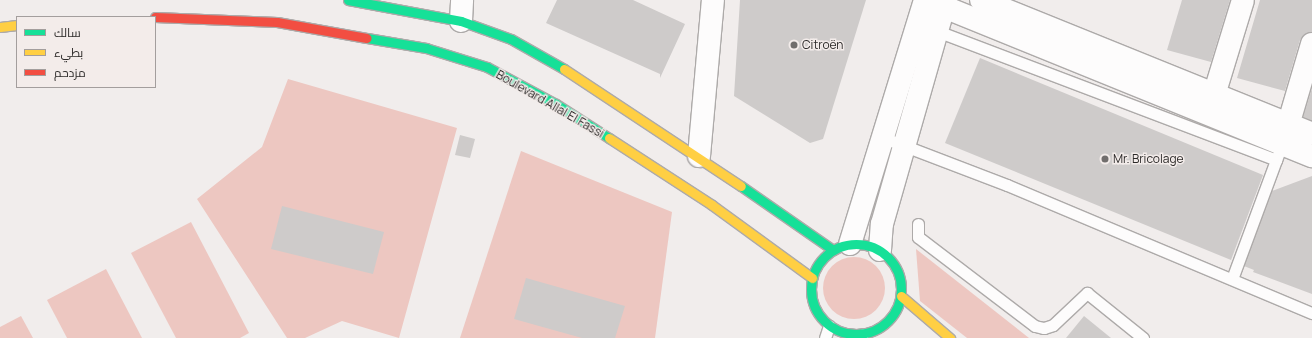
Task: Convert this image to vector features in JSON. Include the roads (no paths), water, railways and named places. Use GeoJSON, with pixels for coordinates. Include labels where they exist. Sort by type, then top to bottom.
{"type":"FeatureCollection","features":[{"type":"Feature","properties":{"kind":"main road"},"geometry":{"type":"LineString","coordinates":[[348,0],[461,21],[511,39],[544,56],[841,247]]}},
{"type":"Feature","properties":{"kind":"main road","name":"Boulevard Allal El Fassi"},"geometry":{"type":"LineString","coordinates":[[156,17],[277,22],[426,48],[488,67],[556,104],[626,148],[712,205],[812,278]]}},
{"type":"Feature","properties":{"kind":"main road"},"geometry":{"type":"LineString","coordinates":[[0,27],[16,25]]}},
{"type":"Feature","properties":{"kind":"main road"},"geometry":{"type":"LineString","coordinates":[[865,245],[880,250],[897,270],[901,296],[890,320],[882,331],[862,336],[839,332],[829,326],[813,305],[812,278],[816,267],[841,247],[865,245]]}},
{"type":"Feature","properties":{"kind":"main road"},"geometry":{"type":"LineString","coordinates":[[901,296],[950,338]]}},
{"type":"Feature","properties":{"kind":"street"},"geometry":{"type":"LineString","coordinates":[[461,21],[462,0]]}},
{"type":"Feature","properties":{"kind":"street"},"geometry":{"type":"LineString","coordinates":[[699,156],[713,0]]}},
{"type":"Feature","properties":{"kind":"street"},"geometry":{"type":"LineString","coordinates":[[981,0],[1214,95],[1282,143]]}},
{"type":"Feature","properties":{"kind":"street"},"geometry":{"type":"LineString","coordinates":[[1214,95],[1243,0]]}},
{"type":"Feature","properties":{"kind":"street"},"geometry":{"type":"LineString","coordinates":[[841,247],[894,140],[937,31],[935,2]]}},
{"type":"Feature","properties":{"kind":"street"},"geometry":{"type":"LineString","coordinates":[[880,250],[882,224],[894,140],[935,2]]}},
{"type":"Feature","properties":{"kind":"street"},"geometry":{"type":"LineString","coordinates":[[935,2],[1312,156]]}},
{"type":"Feature","properties":{"kind":"street"},"geometry":{"type":"LineString","coordinates":[[1282,143],[1312,44]]}},
{"type":"Feature","properties":{"kind":"street"},"geometry":{"type":"LineString","coordinates":[[1282,143],[1312,134]]}},
{"type":"Feature","properties":{"kind":"lane"},"geometry":{"type":"LineString","coordinates":[[937,31],[1282,143],[1232,279]]}},
{"type":"Feature","properties":{"kind":"lane"},"geometry":{"type":"LineString","coordinates":[[894,140],[1312,313]]}},
{"type":"Feature","properties":{"kind":"lane"},"geometry":{"type":"LineString","coordinates":[[918,224],[916,232],[924,241],[1035,326],[1044,328],[1053,325],[1087,293],[1143,338]]}},
{"type":"Feature","properties":{"kind":"lane"},"geometry":{"type":"LineString","coordinates":[[826,338],[829,326]]}},
{"type":"Feature","properties":{"kind":"place","name":"Citroën"},"geometry":{"type":"Point","coordinates":[794,45]}},
{"type":"Feature","properties":{"kind":"place","name":"Mr. Bricolage"},"geometry":{"type":"Point","coordinates":[1105,159]}}]}
